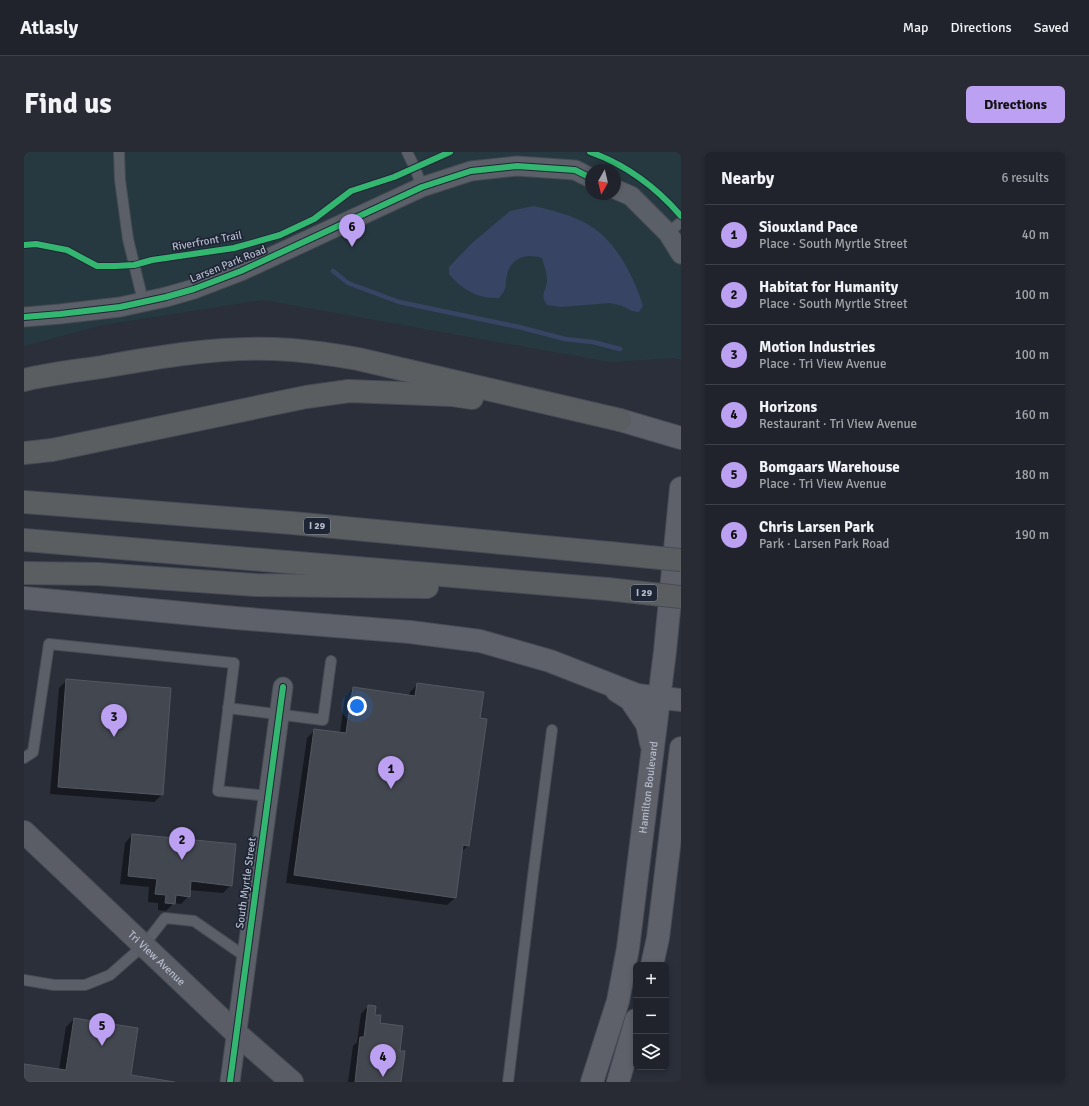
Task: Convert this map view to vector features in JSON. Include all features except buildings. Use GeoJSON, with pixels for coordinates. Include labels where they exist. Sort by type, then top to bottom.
{"type":"FeatureCollection","features":[{"type":"Feature","properties":{"kind":"highway"},"geometry":{"type":"LineString","coordinates":[[24,380],[185,354],[231,350],[274,349],[331,354],[358,359],[620,420]]}},
{"type":"Feature","properties":{"kind":"highway"},"geometry":{"type":"LineString","coordinates":[[24,454],[52,450],[306,397],[349,391],[452,395],[620,420]]}},
{"type":"Feature","properties":{"kind":"highway","name":"I 29"},"geometry":{"type":"LineString","coordinates":[[24,502],[292,523],[681,560]]}},
{"type":"Feature","properties":{"kind":"highway","name":"I 29"},"geometry":{"type":"LineString","coordinates":[[24,540],[607,589],[681,597]]}},
{"type":"Feature","properties":{"kind":"highway"},"geometry":{"type":"LineString","coordinates":[[24,572],[98,574],[256,585],[607,589]]}},
{"type":"Feature","properties":{"kind":"main road"},"geometry":{"type":"LineString","coordinates":[[620,420],[681,438]]}},
{"type":"Feature","properties":{"kind":"main road","name":"Hamilton Boulevard"},"geometry":{"type":"LineString","coordinates":[[592,1082],[618,1001],[624,970],[653,751],[681,488]]}},
{"type":"Feature","properties":{"kind":"main road"},"geometry":{"type":"LineString","coordinates":[[24,598],[236,618],[410,632],[480,641],[550,661],[637,695],[681,700]]}},
{"type":"Feature","properties":{"kind":"main road"},"geometry":{"type":"LineString","coordinates":[[595,679],[630,699],[647,724],[653,751]]}},
{"type":"Feature","properties":{"kind":"main road"},"geometry":{"type":"LineString","coordinates":[[653,962],[658,938],[681,748]]}},
{"type":"Feature","properties":{"kind":"main road"},"geometry":{"type":"LineString","coordinates":[[618,1082],[633,1030]]}},
{"type":"Feature","properties":{"kind":"street","name":"Larsen Park Road"},"geometry":{"type":"LineString","coordinates":[[24,317],[120,307],[194,289],[241,271],[422,188],[471,171],[517,166],[574,170],[585,175]]}},
{"type":"Feature","properties":{"kind":"street"},"geometry":{"type":"LineString","coordinates":[[621,192],[631,196],[674,228],[681,254]]}},
{"type":"Feature","properties":{"kind":"street","name":"South Myrtle Street"},"geometry":{"type":"LineString","coordinates":[[230,1082],[283,687]]}},
{"type":"Feature","properties":{"kind":"street","name":"Tri View Avenue"},"geometry":{"type":"LineString","coordinates":[[24,832],[236,1033],[292,1082]]}},
{"type":"Feature","properties":{"kind":"lane"},"geometry":{"type":"LineString","coordinates":[[119,152],[120,180],[128,239],[143,301]]}},
{"type":"Feature","properties":{"kind":"lane"},"geometry":{"type":"LineString","coordinates":[[407,152],[415,168],[422,188]]}},
{"type":"Feature","properties":{"kind":"lane"},"geometry":{"type":"LineString","coordinates":[[24,758],[33,752],[49,644],[234,662],[218,791],[268,796]]}},
{"type":"Feature","properties":{"kind":"lane"},"geometry":{"type":"LineString","coordinates":[[228,708],[323,720],[331,661]]}},
{"type":"Feature","properties":{"kind":"lane"},"geometry":{"type":"LineString","coordinates":[[508,1082],[552,730]]}},
{"type":"Feature","properties":{"kind":"lane"},"geometry":{"type":"LineString","coordinates":[[24,980],[54,985],[85,985],[110,975],[144,945],[165,918],[194,921],[246,957]]}},
{"type":"Feature","properties":{"kind":"shaded area"},"geometry":{"type":"Polygon","coordinates":[[[24,152],[681,152],[681,360],[674,358],[610,362],[263,300],[103,325],[24,346],[24,152]]]}},
{"type":"Feature","properties":{"kind":"water"},"geometry":{"type":"Polygon","coordinates":[[[534,206],[564,214],[588,224],[608,240],[626,266],[636,286],[643,306],[639,312],[610,303],[561,307],[547,305],[543,295],[547,284],[547,277],[542,258],[531,256],[520,258],[512,264],[507,275],[505,289],[499,298],[478,295],[465,289],[454,280],[449,274],[449,267],[471,244],[510,211],[534,206]]]}},
{"type":"Feature","properties":{"kind":"waterway"},"geometry":{"type":"LineString","coordinates":[[333,271],[348,283],[399,302],[519,327],[565,339],[593,342],[620,349]]}},
{"type":"Feature","properties":{"kind":"cycle path","name":"Riverfront Trail"},"geometry":{"type":"LineString","coordinates":[[24,245],[36,244],[67,250],[97,266],[134,265],[152,260],[234,248],[280,235],[314,219],[351,191],[394,177],[450,152]]}},
{"type":"Feature","properties":{"kind":"cycle path"},"geometry":{"type":"LineString","coordinates":[[590,152],[616,163],[640,178],[661,195],[681,216]]}},
{"type":"Feature","properties":{"kind":"cycle path"},"geometry":{"type":"LineString","coordinates":[[24,317],[120,307],[194,289],[241,271],[422,187],[471,171],[517,166],[575,170],[585,175]]}},
{"type":"Feature","properties":{"kind":"cycle path"},"geometry":{"type":"LineString","coordinates":[[230,1082],[283,687]]}},
{"type":"Feature","properties":{"kind":"place","name":"Chris Larsen Park"},"geometry":{"type":"Point","coordinates":[352,247]}},
{"type":"Feature","properties":{"kind":"place","name":"Motion Industries"},"geometry":{"type":"Point","coordinates":[114,737]}},
{"type":"Feature","properties":{"kind":"place","name":"Siouxland Pace"},"geometry":{"type":"Point","coordinates":[391,789]}},
{"type":"Feature","properties":{"kind":"place","name":"Habitat for Humanity"},"geometry":{"type":"Point","coordinates":[182,860]}},
{"type":"Feature","properties":{"kind":"place","name":"Bomgaars Warehouse"},"geometry":{"type":"Point","coordinates":[102,1046]}},
{"type":"Feature","properties":{"kind":"place","name":"Horizons"},"geometry":{"type":"Point","coordinates":[383,1077]}}]}
